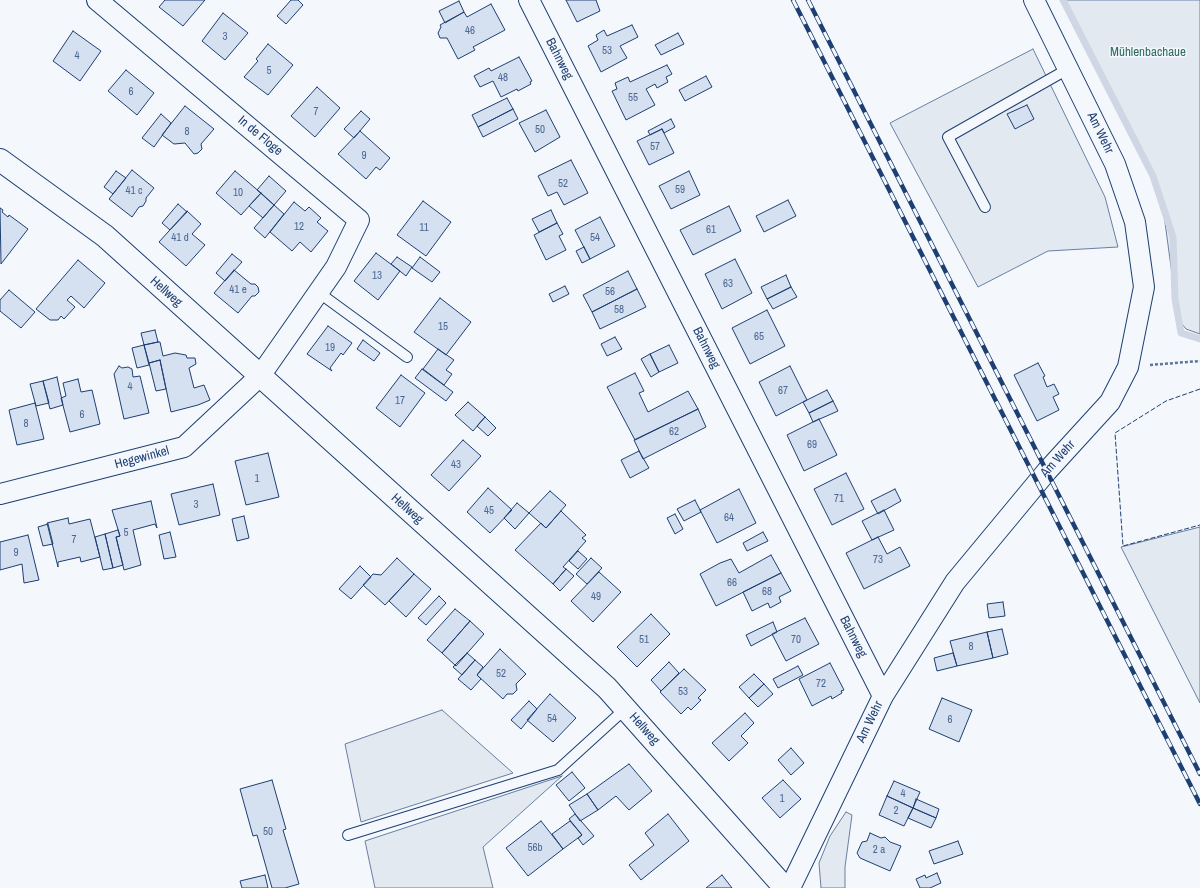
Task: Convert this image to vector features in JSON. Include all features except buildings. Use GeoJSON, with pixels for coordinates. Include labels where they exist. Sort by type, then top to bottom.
{"type":"FeatureCollection","features":[{"type":"Feature","properties":{"kind":"street","name":"In de Floge"},"geometry":{"type":"LineString","coordinates":[[97,0],[359,220],[336,267],[260,376]]}},
{"type":"Feature","properties":{"kind":"street","name":"Bahnweg"},"geometry":{"type":"LineString","coordinates":[[529,0],[883,696]]}},
{"type":"Feature","properties":{"kind":"street","name":"Am Wehr"},"geometry":{"type":"LineString","coordinates":[[790,888],[883,696],[956,582],[1047,471],[1110,402],[1128,367],[1144,287],[1135,222],[1115,164],[1034,0]]}},
{"type":"Feature","properties":{"kind":"street","name":"Hellweg"},"geometry":{"type":"LineString","coordinates":[[0,160],[105,236],[607,688],[785,888]]}},
{"type":"Feature","properties":{"kind":"street","name":"Hegewinkel"},"geometry":{"type":"LineString","coordinates":[[0,494],[184,447],[260,376]]}},
{"type":"Feature","properties":{"kind":"lane"},"geometry":{"type":"LineString","coordinates":[[984,207],[948,137],[1068,69]]}},
{"type":"Feature","properties":{"kind":"lane"},"geometry":{"type":"LineString","coordinates":[[318,292],[407,356]]}},
{"type":"Feature","properties":{"kind":"lane"},"geometry":{"type":"LineString","coordinates":[[348,835],[558,770],[625,709]]}},
{"type":"Feature","properties":{"kind":"path"},"geometry":{"type":"LineString","coordinates":[[1128,367],[1200,361]]}},
{"type":"Feature","properties":{"kind":"green space","name":"Mühlenbachaue"},"geometry":{"type":"Polygon","coordinates":[[[1062,0],[1200,0],[1200,334],[1186,329],[1178,319],[1164,215],[1150,172],[1062,0]]]}},
{"type":"Feature","properties":{"kind":"green space"},"geometry":{"type":"Polygon","coordinates":[[[1033,49],[1105,197],[1118,247],[1048,251],[978,287],[890,123],[1033,49]]]}},
{"type":"Feature","properties":{"kind":"green space"},"geometry":{"type":"Polygon","coordinates":[[[1200,527],[1200,703],[1121,547],[1200,527]]]}},
{"type":"Feature","properties":{"kind":"green space"},"geometry":{"type":"Polygon","coordinates":[[[442,710],[513,773],[361,822],[345,744],[442,710]]]}},
{"type":"Feature","properties":{"kind":"green space"},"geometry":{"type":"Polygon","coordinates":[[[562,776],[483,847],[493,888],[375,888],[365,841],[562,776]]]}},
{"type":"Feature","properties":{"kind":"green space"},"geometry":{"type":"Polygon","coordinates":[[[846,812],[852,815],[845,867],[845,888],[821,888],[819,863],[830,836],[846,812]]]}},
{"type":"Feature","properties":{"kind":"waterway"},"geometry":{"type":"LineString","coordinates":[[1063,0],[1153,176],[1173,237],[1175,299],[1181,333],[1200,339]]}},
{"type":"Feature","properties":{"kind":"railway"},"geometry":{"type":"LineString","coordinates":[[793,0],[1200,804]]}},
{"type":"Feature","properties":{"kind":"railway"},"geometry":{"type":"LineString","coordinates":[[808,0],[1200,774]]}},
{"type":"Feature","properties":{"kind":"fence"},"geometry":{"type":"LineString","coordinates":[[1200,389],[1166,401],[1115,433],[1123,546],[1200,525]]}}]}
